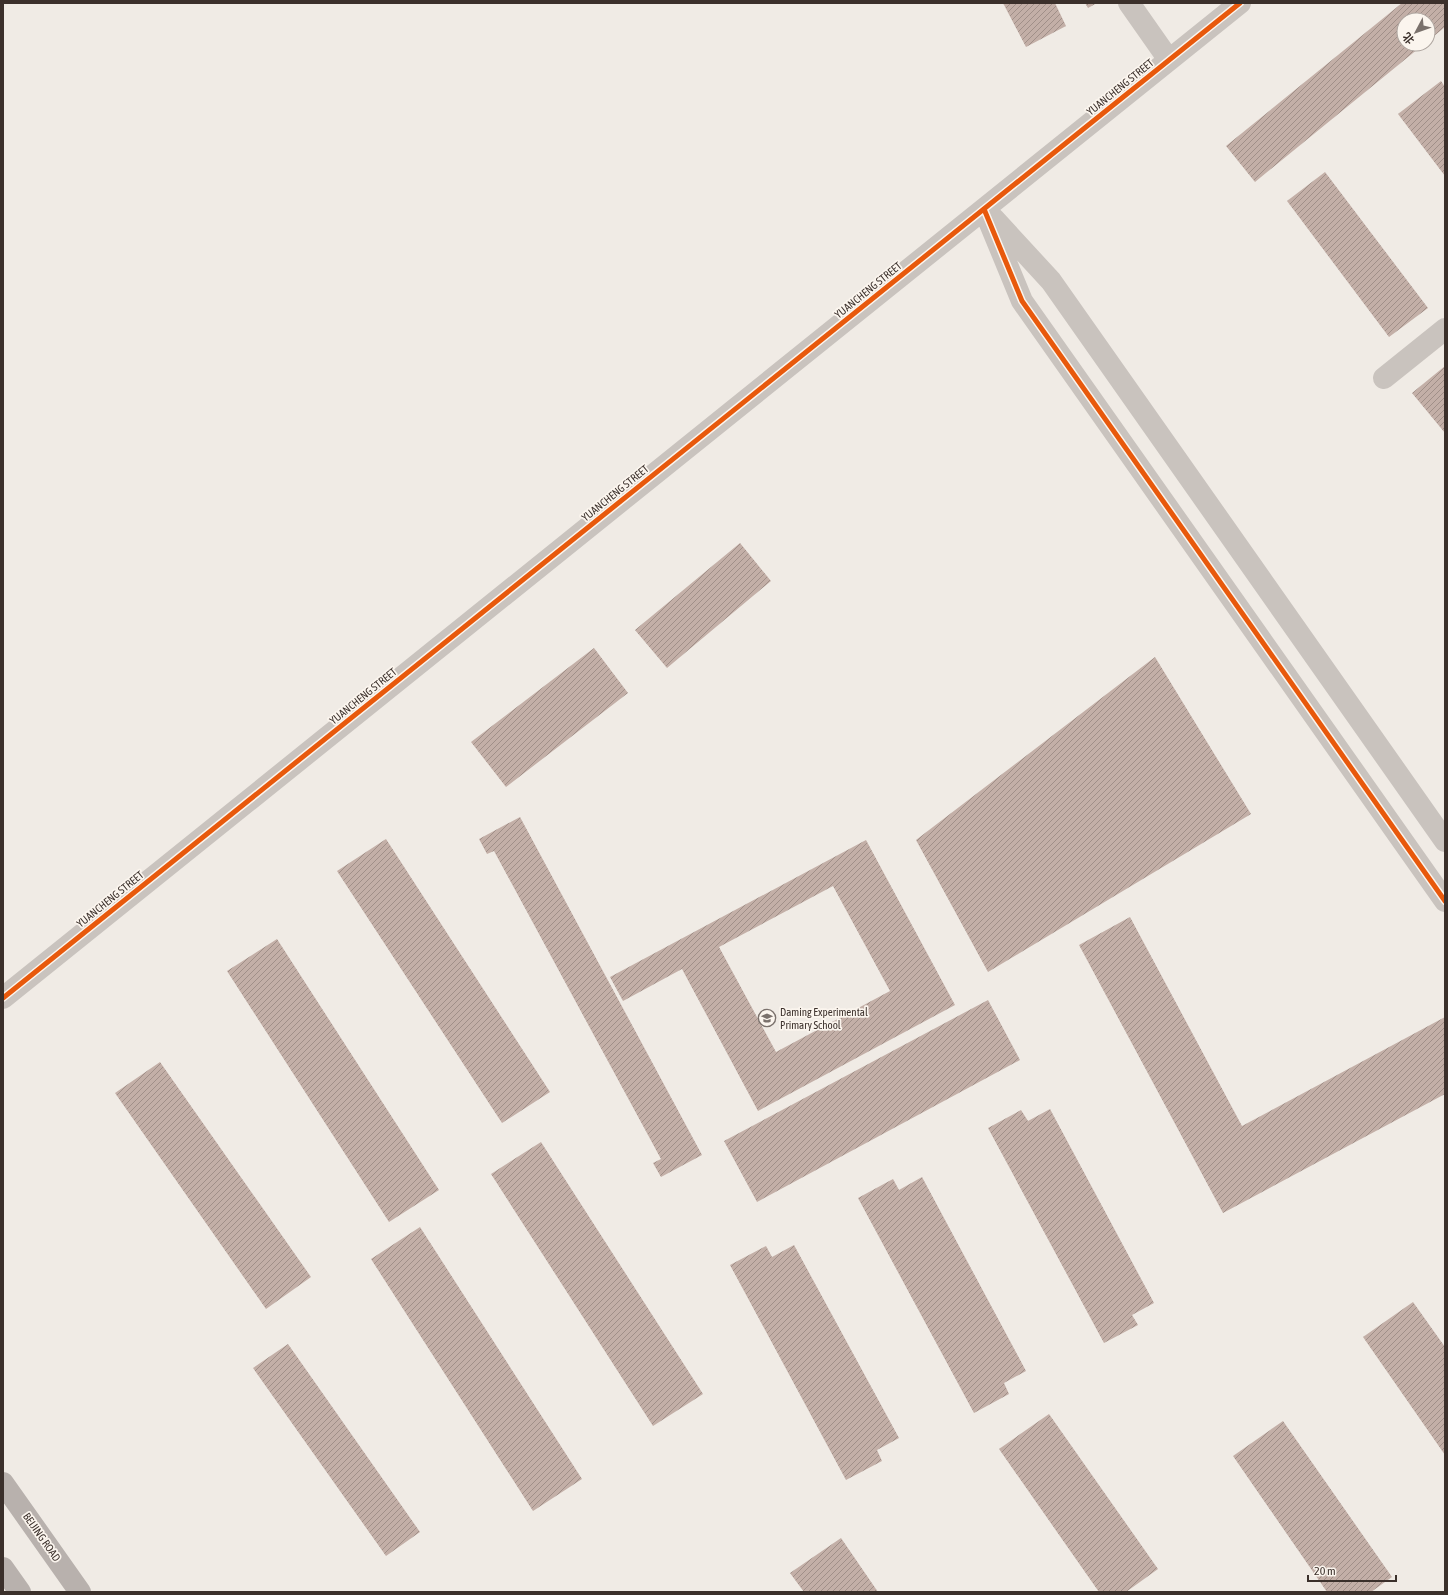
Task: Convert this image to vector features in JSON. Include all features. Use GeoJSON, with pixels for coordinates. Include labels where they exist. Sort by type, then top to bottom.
{"type":"FeatureCollection","features":[{"type":"Feature","properties":{"kind":"main road","name":"BEIJING ROAD"},"geometry":{"type":"LineString","coordinates":[[3,1483],[80,1592]]}},
{"type":"Feature","properties":{"kind":"main road"},"geometry":{"type":"LineString","coordinates":[[3,1568],[20,1592]]}},
{"type":"Feature","properties":{"kind":"street"},"geometry":{"type":"LineString","coordinates":[[1129,3],[1169,60]]}},
{"type":"Feature","properties":{"kind":"street","name":"YUANCHENG STREET"},"geometry":{"type":"LineString","coordinates":[[3,998],[1240,3]]}},
{"type":"Feature","properties":{"kind":"street"},"geometry":{"type":"LineString","coordinates":[[984,209],[1050,281],[1445,841]]}},
{"type":"Feature","properties":{"kind":"street"},"geometry":{"type":"LineString","coordinates":[[984,209],[1022,301],[1445,901]]}},
{"type":"Feature","properties":{"kind":"street"},"geometry":{"type":"LineString","coordinates":[[1384,378],[1445,329]]}},
{"type":"Feature","properties":{"kind":"building"},"geometry":{"type":"Polygon","coordinates":[[[1003,3],[1055,3],[1066,26],[1026,47],[1003,3]]]}},
{"type":"Feature","properties":{"kind":"building"},"geometry":{"type":"Polygon","coordinates":[[[1085,3],[1097,3],[1088,8],[1085,3]]]}},
{"type":"Feature","properties":{"kind":"building"},"geometry":{"type":"Polygon","coordinates":[[[1402,3],[1445,3],[1445,27],[1436,34],[1436,12],[1396,12],[1396,52],[1414,52],[1255,182],[1226,146],[1402,3]]]}},
{"type":"Feature","properties":{"kind":"building"},"geometry":{"type":"Polygon","coordinates":[[[1441,81],[1445,87],[1445,176],[1398,114],[1441,81]]]}},
{"type":"Feature","properties":{"kind":"building"},"geometry":{"type":"Polygon","coordinates":[[[1325,172],[1428,308],[1389,337],[1287,201],[1325,172]]]}},
{"type":"Feature","properties":{"kind":"building"},"geometry":{"type":"Polygon","coordinates":[[[1445,366],[1445,433],[1412,393],[1445,366]]]}},
{"type":"Feature","properties":{"kind":"building"},"geometry":{"type":"Polygon","coordinates":[[[740,543],[771,581],[667,668],[635,630],[740,543]]]}},
{"type":"Feature","properties":{"kind":"building"},"geometry":{"type":"Polygon","coordinates":[[[594,648],[628,693],[506,787],[471,742],[594,648]]]}},
{"type":"Feature","properties":{"kind":"building"},"geometry":{"type":"Polygon","coordinates":[[[1155,657],[1251,814],[988,972],[916,840],[1155,657]]]}},
{"type":"Feature","properties":{"kind":"building"},"geometry":{"type":"Polygon","coordinates":[[[520,817],[702,1155],[661,1177],[653,1163],[661,1159],[494,851],[487,854],[479,839],[520,817]]]}},
{"type":"Feature","properties":{"kind":"building"},"geometry":{"type":"Polygon","coordinates":[[[386,839],[550,1092],[502,1123],[337,871],[386,839]]]}},
{"type":"Feature","properties":{"kind":"building"},"geometry":{"type":"Polygon","coordinates":[[[866,840],[955,1005],[758,1111],[682,969],[623,1001],[610,977],[866,840]],[[833,886],[719,947],[776,1052],[890,991],[833,886]]]}},
{"type":"Feature","properties":{"kind":"building"},"geometry":{"type":"Polygon","coordinates":[[[1130,917],[1242,1126],[1445,1017],[1445,1094],[1223,1213],[1079,945],[1130,917]]]}},
{"type":"Feature","properties":{"kind":"building"},"geometry":{"type":"Polygon","coordinates":[[[277,939],[439,1190],[389,1222],[227,971],[277,939]]]}},
{"type":"Feature","properties":{"kind":"building"},"geometry":{"type":"Polygon","coordinates":[[[988,1000],[1020,1060],[757,1202],[724,1141],[988,1000]]]}},
{"type":"Feature","properties":{"kind":"building"},"geometry":{"type":"Polygon","coordinates":[[[160,1062],[311,1277],[266,1309],[115,1093],[160,1062]]]}},
{"type":"Feature","properties":{"kind":"building"},"geometry":{"type":"Polygon","coordinates":[[[1050,1109],[1154,1303],[1132,1315],[1138,1325],[1104,1343],[988,1128],[1021,1110],[1028,1121],[1050,1109]]]}},
{"type":"Feature","properties":{"kind":"building"},"geometry":{"type":"Polygon","coordinates":[[[541,1142],[703,1394],[653,1426],[491,1174],[541,1142]]]}},
{"type":"Feature","properties":{"kind":"building"},"geometry":{"type":"Polygon","coordinates":[[[922,1177],[1026,1371],[1004,1383],[1009,1394],[974,1413],[858,1198],[893,1179],[899,1190],[922,1177]]]}},
{"type":"Feature","properties":{"kind":"building"},"geometry":{"type":"Polygon","coordinates":[[[420,1227],[582,1479],[533,1511],[371,1259],[420,1227]]]}},
{"type":"Feature","properties":{"kind":"building"},"geometry":{"type":"Polygon","coordinates":[[[794,1245],[899,1438],[877,1450],[882,1461],[846,1480],[730,1265],[766,1246],[772,1257],[794,1245]]]}},
{"type":"Feature","properties":{"kind":"building"},"geometry":{"type":"Polygon","coordinates":[[[1413,1302],[1445,1347],[1445,1455],[1363,1337],[1413,1302]]]}},
{"type":"Feature","properties":{"kind":"building"},"geometry":{"type":"Polygon","coordinates":[[[288,1344],[420,1532],[386,1556],[253,1368],[288,1344]]]}},
{"type":"Feature","properties":{"kind":"building"},"geometry":{"type":"Polygon","coordinates":[[[1049,1414],[1158,1569],[1126,1592],[1099,1592],[999,1449],[1049,1414]]]}},
{"type":"Feature","properties":{"kind":"building"},"geometry":{"type":"Polygon","coordinates":[[[1283,1421],[1392,1577],[1371,1592],[1327,1592],[1233,1456],[1283,1421]]]}},
{"type":"Feature","properties":{"kind":"building"},"geometry":{"type":"Polygon","coordinates":[[[841,1538],[878,1592],[804,1592],[790,1573],[841,1538]]]}},
{"type":"Feature","properties":{"kind":"cycle path"},"geometry":{"type":"LineString","coordinates":[[3,998],[1240,3]]}},
{"type":"Feature","properties":{"kind":"cycle path"},"geometry":{"type":"LineString","coordinates":[[984,209],[1022,301],[1445,901]]}},
{"type":"Feature","properties":{"kind":"place","name":"Daming Experimental Primary School"},"geometry":{"type":"Point","coordinates":[767,1018]}}]}
